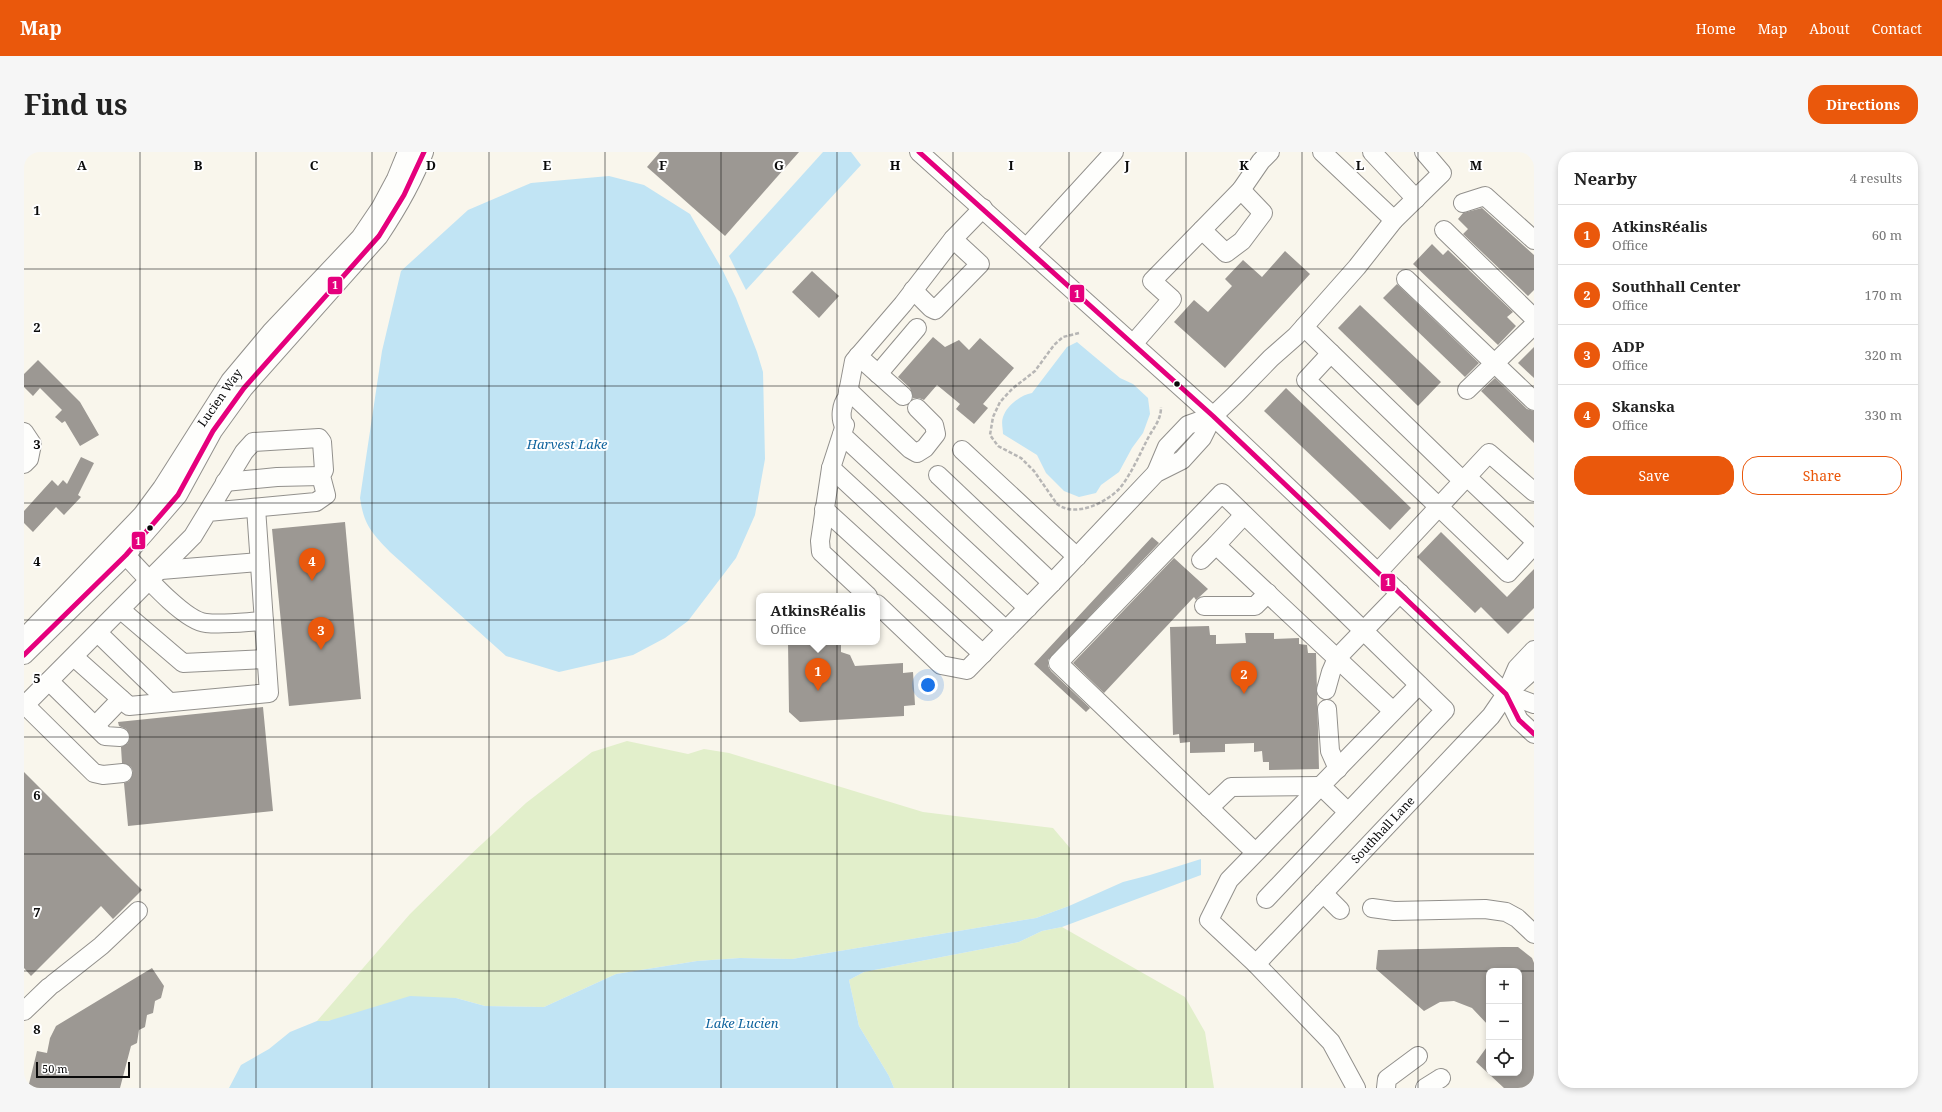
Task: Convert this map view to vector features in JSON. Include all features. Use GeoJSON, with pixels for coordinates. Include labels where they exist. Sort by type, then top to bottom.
{"type":"FeatureCollection","features":[{"type":"Feature","properties":{"kind":"street","name":"Lucien Way"},"geometry":{"type":"LineString","coordinates":[[24,655],[120,549],[142,515],[158,494],[230,381],[271,332],[360,238],[381,207],[396,179],[407,152]]}},
{"type":"Feature","properties":{"kind":"street","name":"Lucien Way"},"geometry":{"type":"LineString","coordinates":[[24,638],[178,495],[213,430],[244,388],[379,236],[398,208],[416,173],[424,152]]}},
{"type":"Feature","properties":{"kind":"street"},"geometry":{"type":"LineString","coordinates":[[919,152],[1027,247],[1212,416],[1378,572],[1506,694],[1518,720],[1534,734]]}},
{"type":"Feature","properties":{"kind":"street"},"geometry":{"type":"LineString","coordinates":[[1027,247],[1114,152]]}},
{"type":"Feature","properties":{"kind":"street"},"geometry":{"type":"LineString","coordinates":[[1133,344],[1172,299],[1152,281],[1241,190],[1261,161],[1270,152]]}},
{"type":"Feature","properties":{"kind":"street"},"geometry":{"type":"LineString","coordinates":[[1322,152],[1394,220]]}},
{"type":"Feature","properties":{"kind":"street"},"geometry":{"type":"LineString","coordinates":[[1372,152],[1416,199]]}},
{"type":"Feature","properties":{"kind":"street"},"geometry":{"type":"LineString","coordinates":[[880,607],[941,665],[967,670],[1156,473],[1182,460],[1202,438],[1212,416],[1304,327],[1357,267],[1394,220],[1442,173],[1424,152]]}},
{"type":"Feature","properties":{"kind":"street"},"geometry":{"type":"LineString","coordinates":[[1202,230],[1226,253],[1242,241],[1263,213],[1241,190]]}},
{"type":"Feature","properties":{"kind":"street"},"geometry":{"type":"LineString","coordinates":[[1463,203],[1484,196],[1530,230]]}},
{"type":"Feature","properties":{"kind":"street"},"geometry":{"type":"LineString","coordinates":[[865,593],[821,552],[820,541],[831,468],[843,431],[841,420],[843,402],[848,394],[851,368],[858,356],[913,290],[953,238],[983,208]]}},
{"type":"Feature","properties":{"kind":"street"},"geometry":{"type":"LineString","coordinates":[[1444,230],[1534,318]]}},
{"type":"Feature","properties":{"kind":"street"},"geometry":{"type":"LineString","coordinates":[[913,290],[931,308],[935,310],[980,264],[953,238]]}},
{"type":"Feature","properties":{"kind":"street"},"geometry":{"type":"LineString","coordinates":[[1406,279],[1534,401]]}},
{"type":"Feature","properties":{"kind":"street"},"geometry":{"type":"LineString","coordinates":[[1467,390],[1534,325]]}},
{"type":"Feature","properties":{"kind":"street"},"geometry":{"type":"LineString","coordinates":[[1304,327],[1465,479],[1534,540]]}},
{"type":"Feature","properties":{"kind":"street"},"geometry":{"type":"LineString","coordinates":[[878,374],[917,328]]}},
{"type":"Feature","properties":{"kind":"street"},"geometry":{"type":"LineString","coordinates":[[1331,353],[1306,380],[1438,508],[1508,573],[1534,545]]}},
{"type":"Feature","properties":{"kind":"street"},"geometry":{"type":"LineString","coordinates":[[858,356],[903,396]]}},
{"type":"Feature","properties":{"kind":"street"},"geometry":{"type":"LineString","coordinates":[[848,394],[910,449],[917,452],[925,448],[936,434],[934,426],[917,408]]}},
{"type":"Feature","properties":{"kind":"street"},"geometry":{"type":"LineString","coordinates":[[843,431],[1028,608]]}},
{"type":"Feature","properties":{"kind":"street"},"geometry":{"type":"LineString","coordinates":[[24,432],[32,444],[26,461]]}},
{"type":"Feature","properties":{"kind":"street"},"geometry":{"type":"LineString","coordinates":[[123,772],[103,775],[94,773],[25,704],[156,575],[193,536],[244,452],[253,442],[319,438],[322,442],[324,470],[321,476],[326,495],[316,502],[208,512]]}},
{"type":"Feature","properties":{"kind":"street"},"geometry":{"type":"LineString","coordinates":[[962,450],[1077,557]]}},
{"type":"Feature","properties":{"kind":"street"},"geometry":{"type":"LineString","coordinates":[[1378,572],[1489,453],[1534,492]]}},
{"type":"Feature","properties":{"kind":"street"},"geometry":{"type":"LineString","coordinates":[[831,468],[1006,630]]}},
{"type":"Feature","properties":{"kind":"street"},"geometry":{"type":"LineString","coordinates":[[938,475],[1052,583]]}},
{"type":"Feature","properties":{"kind":"street"},"geometry":{"type":"LineString","coordinates":[[225,482],[276,477],[321,476]]}},
{"type":"Feature","properties":{"kind":"street"},"geometry":{"type":"LineString","coordinates":[[1255,852],[1058,663],[1222,493],[1445,710],[1266,899]]}},
{"type":"Feature","properties":{"kind":"street"},"geometry":{"type":"LineString","coordinates":[[74,657],[129,706],[269,693],[258,562],[256,508]]}},
{"type":"Feature","properties":{"kind":"street"},"geometry":{"type":"LineString","coordinates":[[824,508],[983,654]]}},
{"type":"Feature","properties":{"kind":"street"},"geometry":{"type":"LineString","coordinates":[[1201,560],[1244,515]]}},
{"type":"Feature","properties":{"kind":"street"},"geometry":{"type":"LineString","coordinates":[[1216,544],[1394,711]]}},
{"type":"Feature","properties":{"kind":"street"},"geometry":{"type":"LineString","coordinates":[[120,549],[156,575],[177,607],[191,618],[205,623],[264,621]]}},
{"type":"Feature","properties":{"kind":"street"},"geometry":{"type":"LineString","coordinates":[[156,575],[258,562]]}},
{"type":"Feature","properties":{"kind":"street"},"geometry":{"type":"LineString","coordinates":[[1204,606],[1255,606],[1268,593]]}},
{"type":"Feature","properties":{"kind":"street"},"geometry":{"type":"LineString","coordinates":[[1326,690],[1337,658],[1364,632],[1400,593]]}},
{"type":"Feature","properties":{"kind":"street"},"geometry":{"type":"LineString","coordinates":[[121,610],[183,663],[266,659]]}},
{"type":"Feature","properties":{"kind":"street"},"geometry":{"type":"LineString","coordinates":[[98,633],[169,702]]}},
{"type":"Feature","properties":{"kind":"street"},"geometry":{"type":"LineString","coordinates":[[1506,694],[1517,668],[1534,650]]}},
{"type":"Feature","properties":{"kind":"street"},"geometry":{"type":"LineString","coordinates":[[1506,694],[1534,669]]}},
{"type":"Feature","properties":{"kind":"street"},"geometry":{"type":"LineString","coordinates":[[50,681],[105,736],[120,737]]}},
{"type":"Feature","properties":{"kind":"street"},"geometry":{"type":"LineString","coordinates":[[1356,1088],[1331,1042],[1256,964],[1209,920],[1229,880],[1418,685]]}},
{"type":"Feature","properties":{"kind":"street"},"geometry":{"type":"LineString","coordinates":[[1506,694],[1534,704]]}},
{"type":"Feature","properties":{"kind":"street","name":"Southhall Lane"},"geometry":{"type":"LineString","coordinates":[[1256,964],[1491,716],[1506,694]]}},
{"type":"Feature","properties":{"kind":"street"},"geometry":{"type":"LineString","coordinates":[[95,726],[122,699]]}},
{"type":"Feature","properties":{"kind":"street"},"geometry":{"type":"LineString","coordinates":[[1327,709],[1330,750],[1338,769]]}},
{"type":"Feature","properties":{"kind":"street"},"geometry":{"type":"LineString","coordinates":[[1210,808],[1230,787],[1321,786],[1348,812]]}},
{"type":"Feature","properties":{"kind":"street"},"geometry":{"type":"LineString","coordinates":[[1323,893],[1340,910]]}},
{"type":"Feature","properties":{"kind":"street"},"geometry":{"type":"LineString","coordinates":[[1372,908],[1394,910],[1485,909],[1506,912],[1517,918],[1534,934]]}},
{"type":"Feature","properties":{"kind":"street"},"geometry":{"type":"LineString","coordinates":[[24,1011],[51,986],[101,946],[138,911]]}},
{"type":"Feature","properties":{"kind":"street"},"geometry":{"type":"LineString","coordinates":[[1386,1088],[1387,1079],[1418,1056]]}},
{"type":"Feature","properties":{"kind":"street"},"geometry":{"type":"LineString","coordinates":[[1425,1088],[1441,1078]]}},
{"type":"Feature","properties":{"kind":"path"},"geometry":{"type":"LineString","coordinates":[[1079,333],[1063,337],[1054,345],[1035,372],[1012,389],[1000,402],[992,417],[990,435],[998,446],[1021,458],[1034,471],[1061,508],[1074,510],[1086,508],[1105,500],[1119,489],[1157,425],[1161,407]]}},
{"type":"Feature","properties":{"kind":"green space"},"geometry":{"type":"Polygon","coordinates":[[[627,741],[688,754],[704,749],[729,753],[923,812],[1053,828],[1070,848],[1069,906],[1036,918],[792,959],[740,958],[697,961],[616,974],[544,1007],[485,1006],[456,998],[328,1021],[317,1021],[410,914],[526,803],[592,752],[627,741]]]}},
{"type":"Feature","properties":{"kind":"green space"},"geometry":{"type":"Polygon","coordinates":[[[1062,927],[1185,997],[1205,1032],[1214,1088],[894,1088],[889,1076],[859,1026],[849,980],[864,972],[1019,942],[1042,931],[1062,927]]]}},
{"type":"Feature","properties":{"kind":"water"},"geometry":{"type":"Polygon","coordinates":[[[823,152],[851,152],[861,165],[746,290],[729,256],[823,152]]]}},
{"type":"Feature","properties":{"kind":"water","name":"Harvest Lake"},"geometry":{"type":"Polygon","coordinates":[[[609,176],[644,185],[690,214],[722,269],[736,298],[757,352],[763,372],[765,459],[755,515],[736,558],[688,621],[665,638],[633,655],[559,672],[506,656],[383,545],[366,522],[360,498],[382,351],[401,271],[468,210],[531,183],[609,176]]]}},
{"type":"Feature","properties":{"kind":"water"},"geometry":{"type":"Polygon","coordinates":[[[1077,342],[1120,378],[1133,384],[1148,398],[1150,414],[1143,433],[1132,448],[1119,472],[1101,485],[1096,493],[1079,497],[1064,491],[1046,473],[1037,455],[1003,434],[1002,423],[1002,419],[1008,408],[1019,398],[1032,393],[1067,347],[1077,342]]]}},
{"type":"Feature","properties":{"kind":"water","name":"Lake Lucien"},"geometry":{"type":"Polygon","coordinates":[[[1201,859],[1201,875],[1062,927],[1042,931],[1019,942],[864,972],[849,980],[859,1026],[889,1076],[894,1088],[229,1088],[241,1065],[269,1049],[290,1032],[317,1021],[328,1021],[410,996],[456,998],[485,1006],[544,1007],[616,974],[697,961],[740,958],[792,959],[1036,918],[1069,906],[1123,882],[1201,859]]]}},
{"type":"Feature","properties":{"kind":"building"},"geometry":{"type":"Polygon","coordinates":[[[660,152],[799,152],[725,236],[647,167],[660,152]]]}},
{"type":"Feature","properties":{"kind":"building"},"geometry":{"type":"Polygon","coordinates":[[[1482,208],[1534,255],[1534,290],[1528,296],[1463,234],[1468,229],[1458,219],[1463,213],[1482,208]]]}},
{"type":"Feature","properties":{"kind":"building"},"geometry":{"type":"Polygon","coordinates":[[[1432,244],[1443,255],[1448,250],[1513,312],[1507,317],[1516,326],[1498,345],[1413,264],[1432,244]]]}},
{"type":"Feature","properties":{"kind":"building"},"geometry":{"type":"Polygon","coordinates":[[[1285,251],[1310,274],[1225,368],[1174,322],[1194,300],[1208,312],[1232,286],[1225,279],[1243,260],[1262,277],[1285,251]]]}},
{"type":"Feature","properties":{"kind":"building"},"geometry":{"type":"Polygon","coordinates":[[[812,271],[839,296],[819,318],[792,292],[812,271]]]}},
{"type":"Feature","properties":{"kind":"building"},"geometry":{"type":"Polygon","coordinates":[[[1397,284],[1479,363],[1465,377],[1383,298],[1397,284]]]}},
{"type":"Feature","properties":{"kind":"building"},"geometry":{"type":"Polygon","coordinates":[[[1360,305],[1441,382],[1418,406],[1338,328],[1360,305]]]}},
{"type":"Feature","properties":{"kind":"building"},"geometry":{"type":"Polygon","coordinates":[[[933,337],[945,347],[959,340],[969,350],[980,338],[1014,368],[983,404],[988,408],[974,424],[956,409],[960,404],[937,385],[924,400],[913,398],[910,388],[898,377],[933,337]]]}},
{"type":"Feature","properties":{"kind":"building"},"geometry":{"type":"Polygon","coordinates":[[[1534,347],[1534,378],[1518,363],[1534,347]]]}},
{"type":"Feature","properties":{"kind":"building"},"geometry":{"type":"Polygon","coordinates":[[[38,360],[80,402],[99,435],[80,446],[65,421],[62,423],[55,417],[62,410],[40,388],[33,396],[24,387],[24,374],[38,360]]]}},
{"type":"Feature","properties":{"kind":"building"},"geometry":{"type":"Polygon","coordinates":[[[1495,378],[1527,409],[1534,411],[1534,443],[1481,391],[1495,378]]]}},
{"type":"Feature","properties":{"kind":"building"},"geometry":{"type":"Polygon","coordinates":[[[1286,388],[1411,508],[1390,530],[1264,411],[1286,388]]]}},
{"type":"Feature","properties":{"kind":"building"},"geometry":{"type":"Polygon","coordinates":[[[81,457],[94,463],[78,495],[81,497],[64,515],[56,507],[33,532],[24,523],[24,511],[52,480],[58,486],[63,480],[67,484],[81,457]]]}},
{"type":"Feature","properties":{"kind":"building"},"geometry":{"type":"Polygon","coordinates":[[[345,522],[361,699],[289,706],[272,529],[345,522]]]}},
{"type":"Feature","properties":{"kind":"building"},"geometry":{"type":"Polygon","coordinates":[[[1441,532],[1507,597],[1534,569],[1534,608],[1508,634],[1481,607],[1475,613],[1417,557],[1441,532]]]}},
{"type":"Feature","properties":{"kind":"building"},"geometry":{"type":"Polygon","coordinates":[[[1152,537],[1159,543],[1048,660],[1048,666],[1051,671],[1090,708],[1086,712],[1034,664],[1152,537]]]}},
{"type":"Feature","properties":{"kind":"building"},"geometry":{"type":"Polygon","coordinates":[[[1174,558],[1208,589],[1196,600],[1194,597],[1104,693],[1073,663],[1174,558]]]}},
{"type":"Feature","properties":{"kind":"building"},"geometry":{"type":"Polygon","coordinates":[[[1209,626],[1210,635],[1216,635],[1216,644],[1246,643],[1245,633],[1274,633],[1274,639],[1299,638],[1299,644],[1307,645],[1308,653],[1316,653],[1319,769],[1269,770],[1269,762],[1263,762],[1262,751],[1254,752],[1254,743],[1225,744],[1225,752],[1190,753],[1190,742],[1180,743],[1179,734],[1173,735],[1170,627],[1209,626]]]}},
{"type":"Feature","properties":{"kind":"building"},"geometry":{"type":"Polygon","coordinates":[[[788,645],[841,645],[841,652],[850,655],[855,666],[903,663],[903,673],[913,672],[915,705],[904,706],[904,716],[800,722],[789,712],[788,645]]]}},
{"type":"Feature","properties":{"kind":"building"},"geometry":{"type":"Polygon","coordinates":[[[263,707],[273,811],[128,826],[124,783],[129,781],[133,772],[131,767],[122,763],[121,747],[128,743],[130,737],[126,729],[119,726],[118,722],[263,707]]]}},
{"type":"Feature","properties":{"kind":"building"},"geometry":{"type":"Polygon","coordinates":[[[24,772],[142,890],[113,919],[101,906],[31,976],[24,968],[24,772]]]}},
{"type":"Feature","properties":{"kind":"building"},"geometry":{"type":"Polygon","coordinates":[[[1518,947],[1532,958],[1534,963],[1534,1088],[1504,1088],[1491,1076],[1522,1076],[1522,968],[1486,968],[1486,1023],[1472,1008],[1454,1001],[1440,1002],[1424,1011],[1376,969],[1378,950],[1518,947]]]}},
{"type":"Feature","properties":{"kind":"building"},"geometry":{"type":"Polygon","coordinates":[[[152,968],[164,986],[161,998],[155,1001],[153,1013],[147,1015],[145,1027],[139,1030],[137,1043],[131,1046],[120,1088],[28,1088],[37,1051],[47,1053],[50,1038],[56,1026],[152,968]]]}},
{"type":"Feature","properties":{"kind":"building"},"geometry":{"type":"Polygon","coordinates":[[[1486,1048],[1486,1071],[1476,1062],[1486,1048]]]}},
{"type":"Feature","properties":{"kind":"transit line","name":"1"},"geometry":{"type":"LineString","coordinates":[[24,655],[126,555],[178,495],[213,431],[244,388],[379,236],[404,195],[424,152]]}},
{"type":"Feature","properties":{"kind":"transit line","name":"1"},"geometry":{"type":"LineString","coordinates":[[919,152],[1213,416],[1506,694],[1519,720],[1534,734]]}},
{"type":"Feature","properties":{"kind":"place","name":"Skanska"},"geometry":{"type":"Point","coordinates":[312,581]}},
{"type":"Feature","properties":{"kind":"place","name":"ADP"},"geometry":{"type":"Point","coordinates":[321,650]}},
{"type":"Feature","properties":{"kind":"place","name":"AtkinsRéalis"},"geometry":{"type":"Point","coordinates":[818,691]}},
{"type":"Feature","properties":{"kind":"place","name":"Southhall Center"},"geometry":{"type":"Point","coordinates":[1244,694]}}]}
